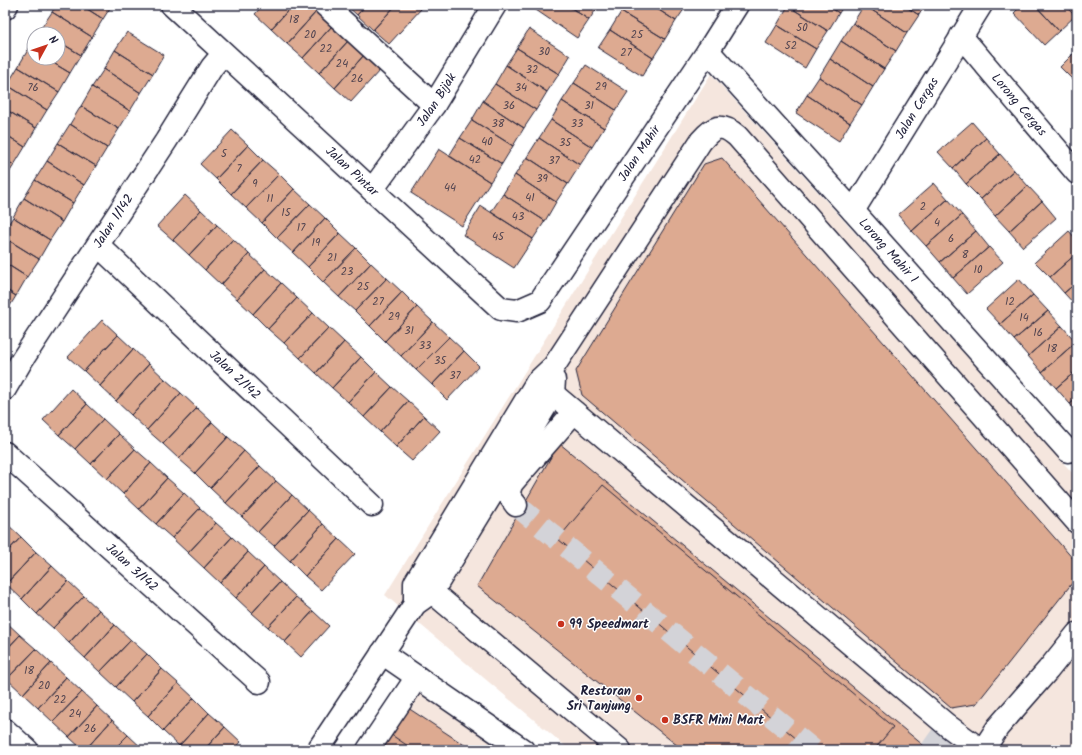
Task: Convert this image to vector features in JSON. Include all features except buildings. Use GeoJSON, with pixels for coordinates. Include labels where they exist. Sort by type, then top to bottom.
{"type":"FeatureCollection","features":[{"type":"Feature","properties":{"kind":"street","name":"Jalan Pintar"},"geometry":{"type":"LineString","coordinates":[[172,5],[223,54],[501,309],[518,311],[540,300]]}},
{"type":"Feature","properties":{"kind":"street"},"geometry":{"type":"LineString","coordinates":[[325,5],[434,105]]}},
{"type":"Feature","properties":{"kind":"street","name":"Jalan Mahir"},"geometry":{"type":"LineString","coordinates":[[540,300],[708,51],[737,5]]}},
{"type":"Feature","properties":{"kind":"street","name":"Jalan Cergas"},"geometry":{"type":"LineString","coordinates":[[853,211],[960,36],[981,5]]}},
{"type":"Feature","properties":{"kind":"street","name":"Jalan Bijak"},"geometry":{"type":"LineString","coordinates":[[372,190],[434,105],[487,8]]}},
{"type":"Feature","properties":{"kind":"street","name":"Lorong Cergas"},"geometry":{"type":"LineString","coordinates":[[960,36],[1077,173]]}},
{"type":"Feature","properties":{"kind":"street","name":"Lorong Mahir 1"},"geometry":{"type":"LineString","coordinates":[[708,51],[1068,451]]}},
{"type":"Feature","properties":{"kind":"street","name":"Jalan 1/142"},"geometry":{"type":"LineString","coordinates":[[5,389],[22,360],[212,67],[223,54]]}},
{"type":"Feature","properties":{"kind":"street"},"geometry":{"type":"LineString","coordinates":[[318,750],[420,593],[545,388],[554,366],[701,141],[711,129],[720,127],[730,130],[742,142],[1077,522]]}},
{"type":"Feature","properties":{"kind":"street","name":"Jalan 2/142"},"geometry":{"type":"LineString","coordinates":[[98,245],[372,504]]}},
{"type":"Feature","properties":{"kind":"street"},"geometry":{"type":"LineString","coordinates":[[545,388],[972,747],[998,727],[1048,670],[1077,634]]}},
{"type":"Feature","properties":{"kind":"street"},"geometry":{"type":"LineString","coordinates":[[516,505],[510,497],[509,490],[512,483],[574,412]]}},
{"type":"Feature","properties":{"kind":"street","name":"Jalan 3/142"},"geometry":{"type":"LineString","coordinates":[[5,453],[259,682]]}},
{"type":"Feature","properties":{"kind":"street"},"geometry":{"type":"LineString","coordinates":[[420,593],[620,750]]}},
{"type":"Feature","properties":{"kind":"street"},"geometry":{"type":"LineString","coordinates":[[382,653],[523,750]]}},
{"type":"Feature","properties":{"kind":"street"},"geometry":{"type":"LineString","coordinates":[[368,750],[417,676]]}},
{"type":"Feature","properties":{"kind":"street"},"geometry":{"type":"LineString","coordinates":[[5,730],[28,750]]}},
{"type":"Feature","properties":{"kind":"shaded area"},"geometry":{"type":"Polygon","coordinates":[[[711,74],[1077,478],[1077,750],[570,750],[385,595],[711,74]]]}},
{"type":"Feature","properties":{"kind":"shaded area"},"geometry":{"type":"Polygon","coordinates":[[[428,669],[527,750],[374,750],[428,669]]]}},
{"type":"Feature","properties":{"kind":"tunnel"},"geometry":{"type":"LineString","coordinates":[[516,505],[813,750]]}},
{"type":"Feature","properties":{"kind":"tunnel"},"geometry":{"type":"LineString","coordinates":[[931,750],[948,726]]}},
{"type":"Feature","properties":{"kind":"place","name":"99 Speedmart"},"geometry":{"type":"Point","coordinates":[561,624]}},
{"type":"Feature","properties":{"kind":"place","name":"Restoran Sri Tanjung"},"geometry":{"type":"Point","coordinates":[639,698]}},
{"type":"Feature","properties":{"kind":"place","name":"BSFR Mini Mart"},"geometry":{"type":"Point","coordinates":[665,720]}}]}
